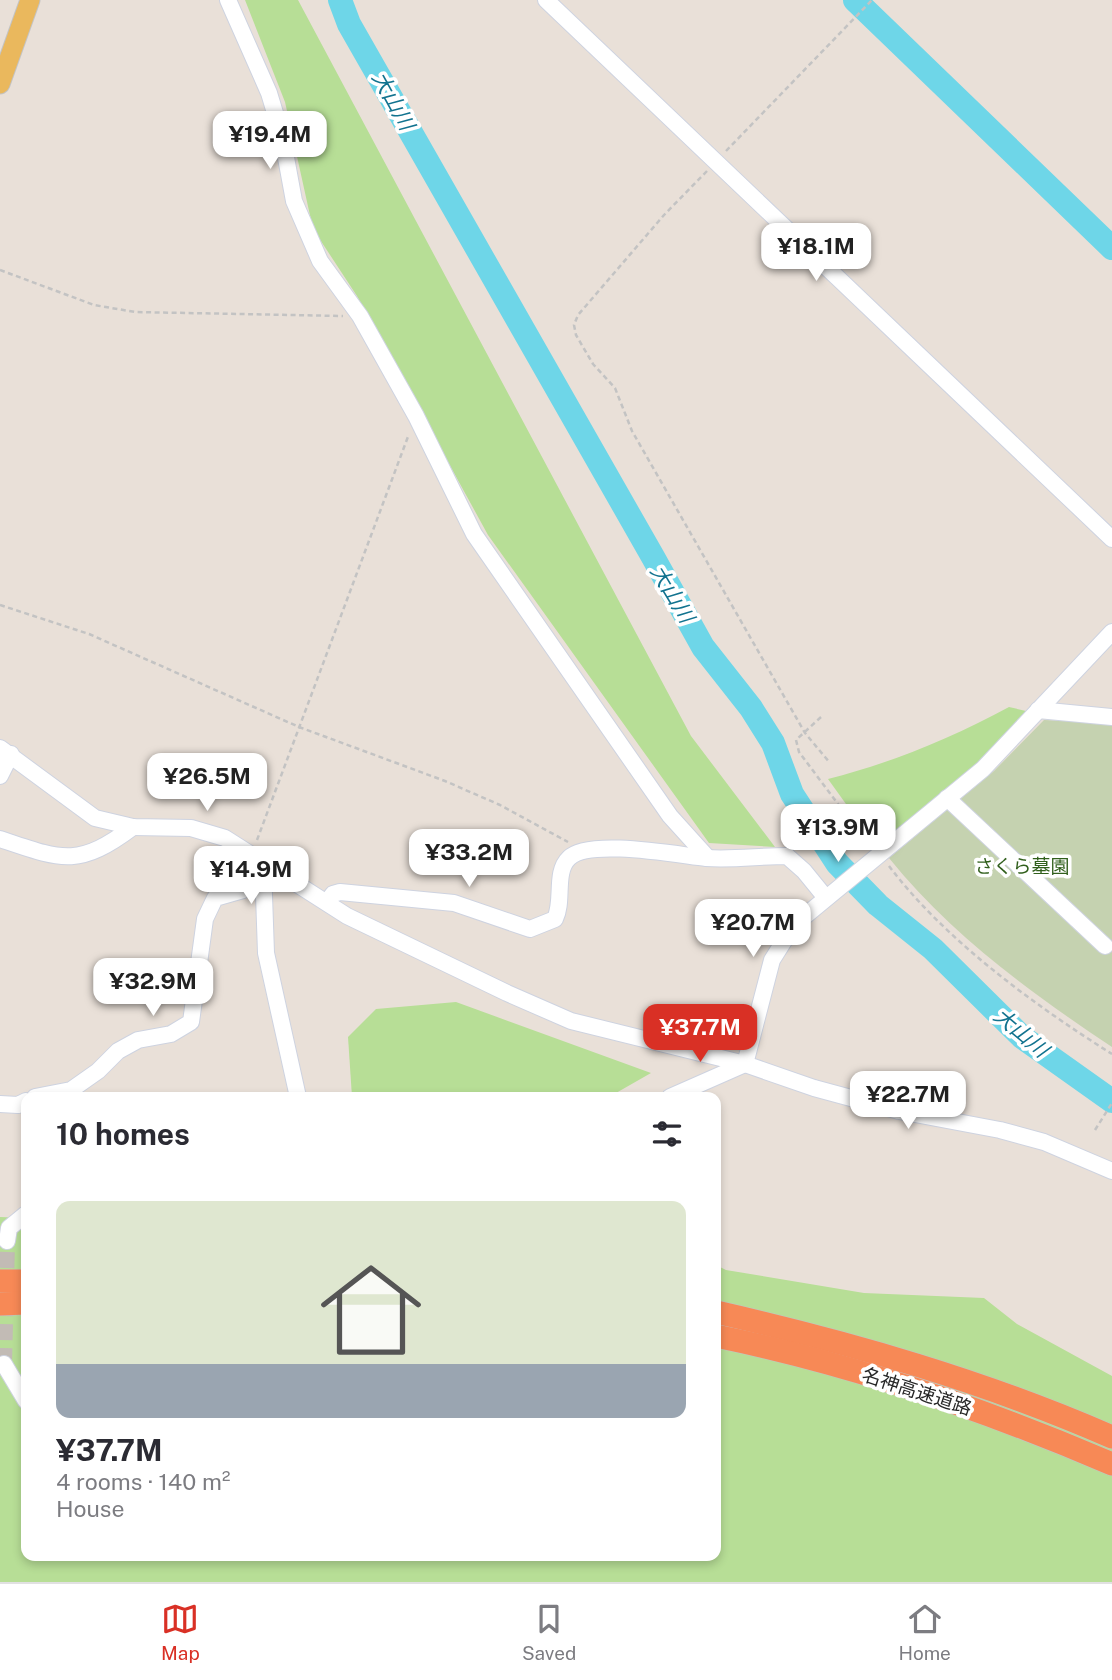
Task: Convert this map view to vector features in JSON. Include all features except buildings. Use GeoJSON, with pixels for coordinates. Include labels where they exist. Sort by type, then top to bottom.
{"type":"FeatureCollection","features":[{"type":"Feature","properties":{"kind":"highway"},"geometry":{"type":"LineString","coordinates":[[0,1281],[21,1281]]}},
{"type":"Feature","properties":{"kind":"highway"},"geometry":{"type":"LineString","coordinates":[[0,1304],[21,1303]]}},
{"type":"Feature","properties":{"kind":"highway","name":"名神高速道路"},"geometry":{"type":"LineString","coordinates":[[721,1313],[885,1353],[972,1381],[1112,1437]]}},
{"type":"Feature","properties":{"kind":"highway","name":"名神高速道路"},"geometry":{"type":"LineString","coordinates":[[721,1337],[877,1376],[1048,1436],[1112,1464]]}},
{"type":"Feature","properties":{"kind":"main road"},"geometry":{"type":"LineString","coordinates":[[0,83],[30,0]]}},
{"type":"Feature","properties":{"kind":"street"},"geometry":{"type":"LineString","coordinates":[[229,0],[269,93],[282,136],[294,201],[320,261],[360,316],[416,416],[474,534],[670,816],[708,858]]}},
{"type":"Feature","properties":{"kind":"street"},"geometry":{"type":"LineString","coordinates":[[546,0],[1112,539]]}},
{"type":"Feature","properties":{"kind":"street"},"geometry":{"type":"LineString","coordinates":[[744,1064],[772,960],[794,925],[983,769],[1112,632]]}},
{"type":"Feature","properties":{"kind":"street"},"geometry":{"type":"LineString","coordinates":[[1038,710],[1112,717]]}},
{"type":"Feature","properties":{"kind":"street"},"geometry":{"type":"LineString","coordinates":[[0,776],[6,751],[77,808],[114,825],[191,828],[218,835],[327,902],[424,954],[571,1020],[744,1064],[814,1088],[899,1111],[1000,1130],[1044,1142],[1086,1157],[1112,1171]]}},
{"type":"Feature","properties":{"kind":"street"},"geometry":{"type":"LineString","coordinates":[[947,798],[1105,946]]}},
{"type":"Feature","properties":{"kind":"street"},"geometry":{"type":"LineString","coordinates":[[0,839],[47,855],[78,858],[104,849],[133,827]]}},
{"type":"Feature","properties":{"kind":"street"},"geometry":{"type":"LineString","coordinates":[[327,902],[333,894],[340,892],[454,903],[530,929],[555,919],[562,869],[566,860],[583,850],[640,849],[708,858],[787,856],[827,897]]}},
{"type":"Feature","properties":{"kind":"street"},"geometry":{"type":"LineString","coordinates":[[61,1092],[71,1090],[128,1045],[138,1040],[171,1034],[191,1022],[205,919],[215,898],[243,890],[260,861]]}},
{"type":"Feature","properties":{"kind":"street"},"geometry":{"type":"LineString","coordinates":[[260,861],[266,953],[297,1092]]}},
{"type":"Feature","properties":{"kind":"street"},"geometry":{"type":"LineString","coordinates":[[681,1092],[744,1064]]}},
{"type":"Feature","properties":{"kind":"street"},"geometry":{"type":"LineString","coordinates":[[0,1104],[21,1108]]}},
{"type":"Feature","properties":{"kind":"street"},"geometry":{"type":"LineString","coordinates":[[7,1241],[9,1228],[21,1218]]}},
{"type":"Feature","properties":{"kind":"street"},"geometry":{"type":"LineString","coordinates":[[4,1364],[21,1393]]}},
{"type":"Feature","properties":{"kind":"path"},"geometry":{"type":"LineString","coordinates":[[830,763],[804,732],[632,431],[615,388],[593,364],[576,335],[574,326],[578,315],[664,215],[872,0]]}},
{"type":"Feature","properties":{"kind":"path"},"geometry":{"type":"LineString","coordinates":[[0,270],[93,305],[135,312],[360,316]]}},
{"type":"Feature","properties":{"kind":"path"},"geometry":{"type":"LineString","coordinates":[[260,861],[299,727],[416,416]]}},
{"type":"Feature","properties":{"kind":"path"},"geometry":{"type":"LineString","coordinates":[[0,605],[89,634],[299,727],[445,780],[500,804],[583,850]]}},
{"type":"Feature","properties":{"kind":"path"},"geometry":{"type":"LineString","coordinates":[[821,717],[796,740],[799,752],[874,858],[889,865],[912,896],[958,938],[1070,1028],[1112,1054]]}},
{"type":"Feature","properties":{"kind":"path"},"geometry":{"type":"LineString","coordinates":[[1095,1130],[1112,1103]]}},
{"type":"Feature","properties":{"kind":"green space"},"geometry":{"type":"Polygon","coordinates":[[[245,0],[298,0],[691,736],[775,847],[709,843],[488,535],[357,296],[313,229],[285,102],[245,0]]]}},
{"type":"Feature","properties":{"kind":"green space"},"geometry":{"type":"Polygon","coordinates":[[[1009,707],[1026,711],[978,764],[882,843],[874,843],[828,779],[921,749],[1009,707]]]}},
{"type":"Feature","properties":{"kind":"green space","name":"さくら墓園"},"geometry":{"type":"Polygon","coordinates":[[[1044,720],[1112,723],[1112,1047],[993,961],[939,912],[889,858],[994,771],[1044,720]]]}},
{"type":"Feature","properties":{"kind":"green space"},"geometry":{"type":"Polygon","coordinates":[[[456,1002],[651,1073],[618,1092],[352,1092],[348,1037],[376,1009],[456,1002]]]}},
{"type":"Feature","properties":{"kind":"green space"},"geometry":{"type":"Polygon","coordinates":[[[0,1217],[21,1218],[21,1561],[721,1561],[721,1268],[864,1293],[984,1298],[1017,1324],[1112,1376],[1112,1582],[0,1582],[0,1217]]]}},
{"type":"Feature","properties":{"kind":"waterway","name":"大山川"},"geometry":{"type":"LineString","coordinates":[[340,0],[349,24],[703,647],[751,708],[773,743],[792,794],[837,863],[878,905],[933,949],[1022,1037],[1112,1101]]}},
{"type":"Feature","properties":{"kind":"waterway"},"geometry":{"type":"LineString","coordinates":[[855,0],[1112,248]]}},
{"type":"Feature","properties":{"kind":"tunnel"},"geometry":{"type":"LineString","coordinates":[[4,1364],[7,1241]]}}]}
